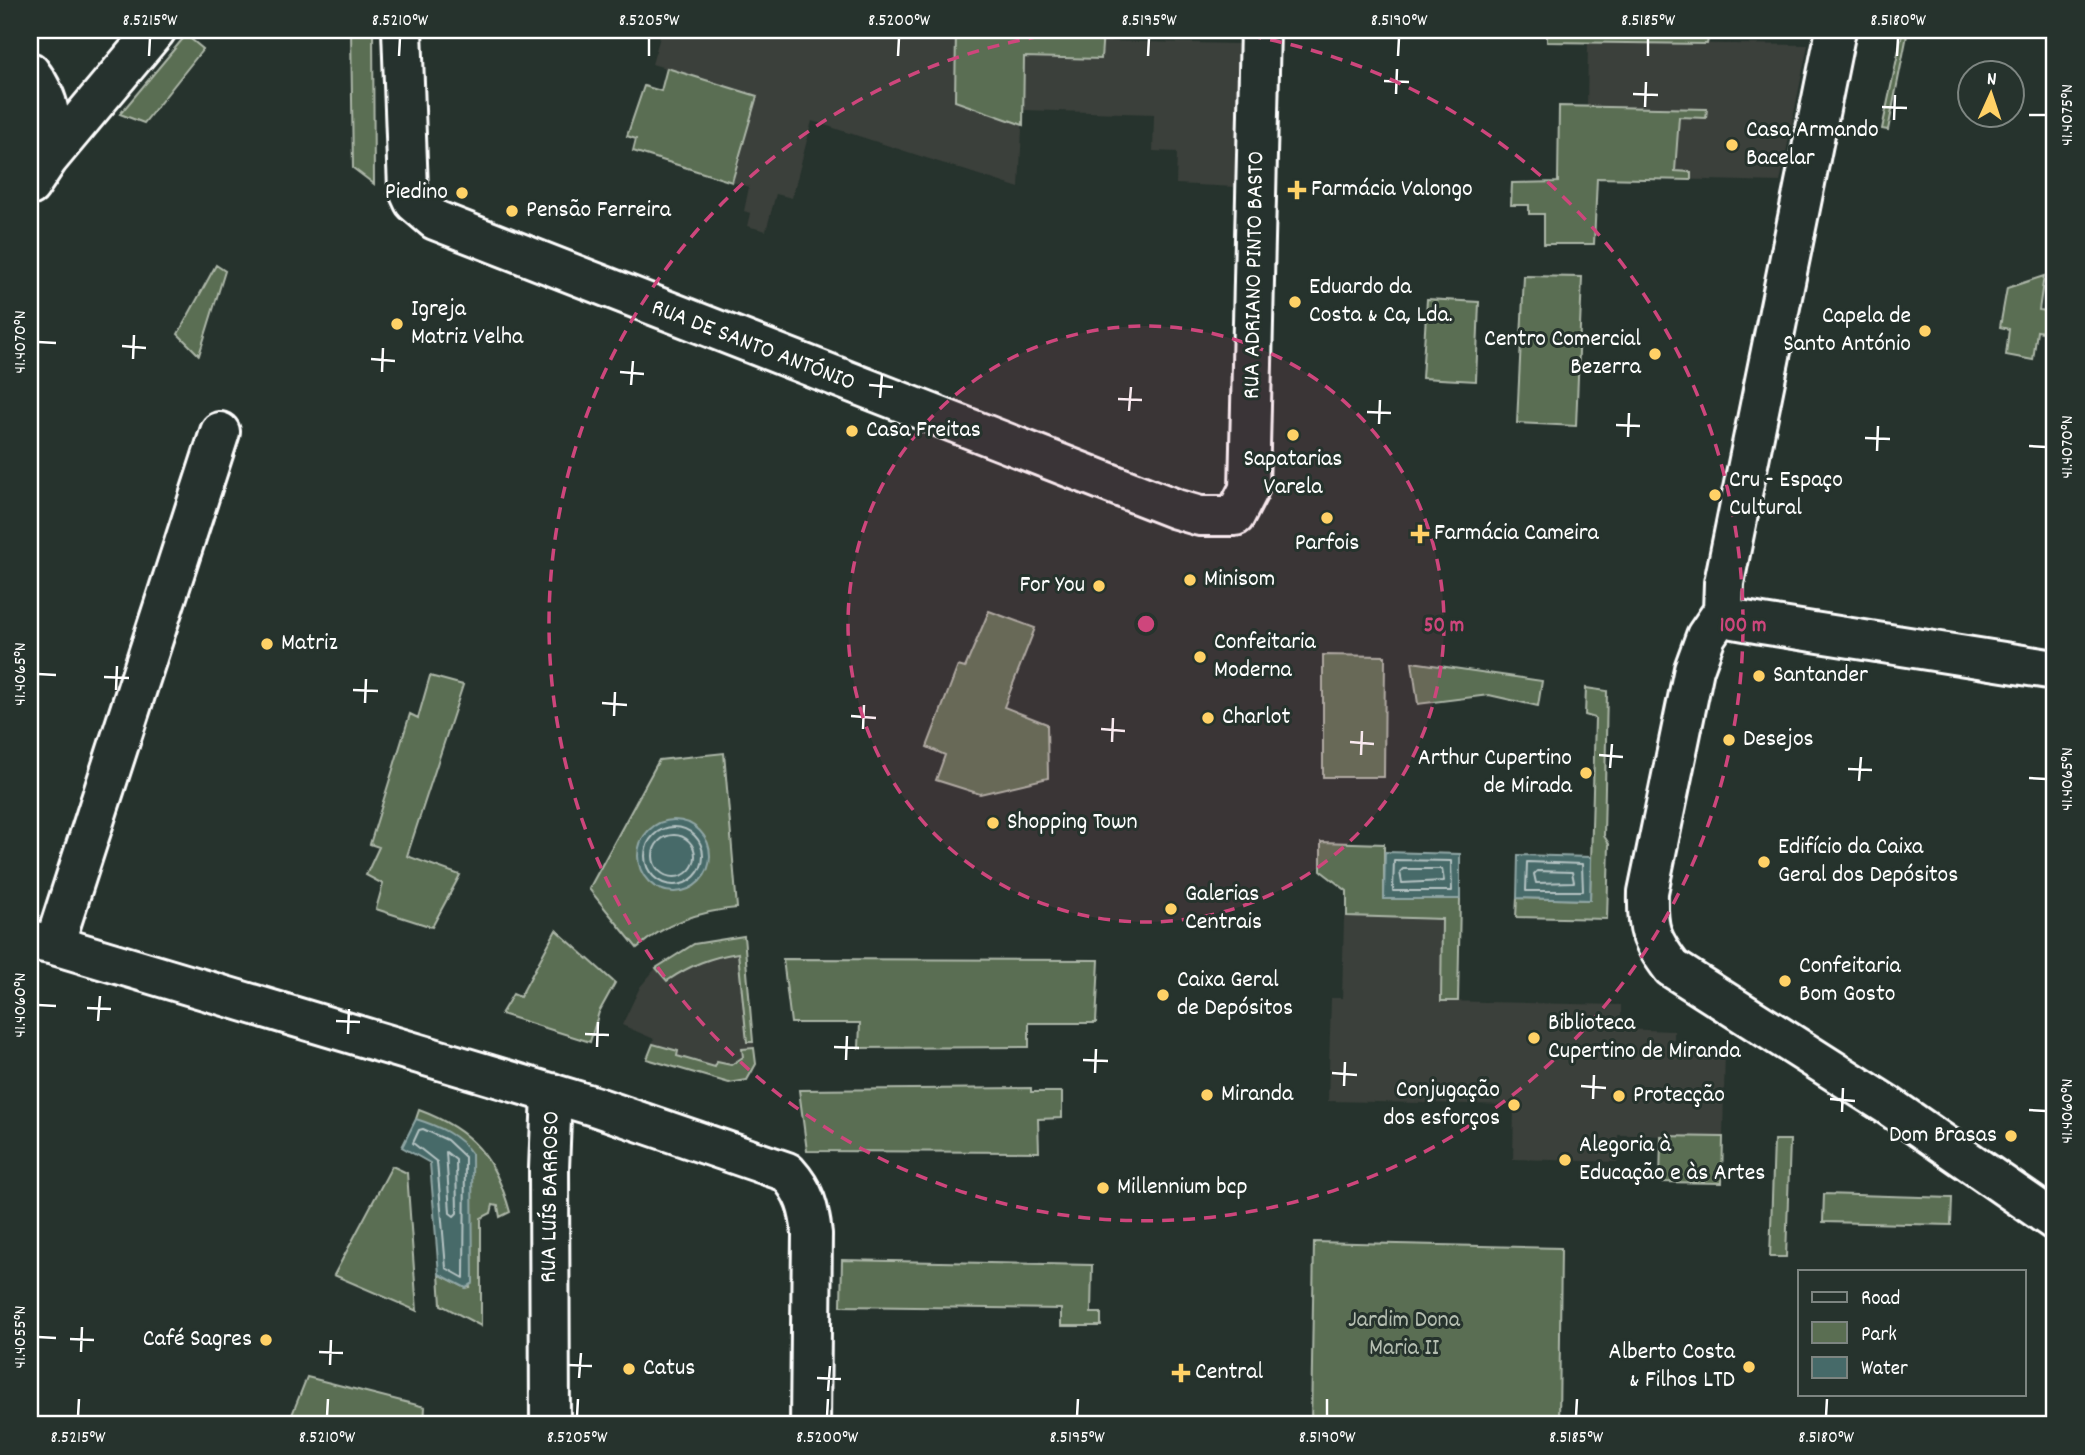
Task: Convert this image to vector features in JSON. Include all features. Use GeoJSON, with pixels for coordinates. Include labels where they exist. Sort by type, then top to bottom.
{"type":"FeatureCollection","features":[{"type":"Feature","properties":{"kind":"street"},"geometry":{"type":"LineString","coordinates":[[39,172],[156,30]]}},
{"type":"Feature","properties":{"kind":"street","name":"RUA DE SANTO ANTÓNIO"},"geometry":{"type":"LineString","coordinates":[[402,30],[408,189],[424,213],[469,236],[1176,509],[1200,516],[1235,516]]}},
{"type":"Feature","properties":{"kind":"street","name":"RUA ADRIANO PINTO BASTO"},"geometry":{"type":"LineString","coordinates":[[1235,516],[1249,489],[1252,453],[1260,30]]}},
{"type":"Feature","properties":{"kind":"street"},"geometry":{"type":"LineString","coordinates":[[1836,30],[1722,592],[1723,611],[1706,636],[1694,669],[1648,892],[1647,920],[1652,941],[1672,968],[1886,1104],[2055,1221]]}},
{"type":"Feature","properties":{"kind":"street"},"geometry":{"type":"LineString","coordinates":[[30,72],[43,89],[52,114],[39,172]]}},
{"type":"Feature","properties":{"kind":"street"},"geometry":{"type":"LineString","coordinates":[[42,942],[220,432]]}},
{"type":"Feature","properties":{"kind":"street"},"geometry":{"type":"LineString","coordinates":[[1723,611],[1734,619],[1762,624],[2055,670]]}},
{"type":"Feature","properties":{"kind":"street","name":"RUA LUÍS BARROSO"},"geometry":{"type":"LineString","coordinates":[[42,942],[552,1093],[550,1425]]}},
{"type":"Feature","properties":{"kind":"street"},"geometry":{"type":"LineString","coordinates":[[552,1093],[757,1160],[787,1172],[800,1186],[808,1204],[812,1234],[810,1425]]}},
{"type":"Feature","properties":{"kind":"shaded area"},"geometry":{"type":"Polygon","coordinates":[[[662,30],[1103,30],[1103,41],[1238,44],[1235,187],[1176,184],[1177,152],[1153,151],[1154,114],[1023,110],[1019,188],[812,121],[792,198],[776,194],[766,231],[747,226],[750,213],[744,211],[749,187],[732,182],[757,96],[652,64],[662,30]]]}},
{"type":"Feature","properties":{"kind":"shaded area"},"geometry":{"type":"Polygon","coordinates":[[[1588,42],[1808,45],[1780,182],[1597,177],[1596,183],[1559,106],[1587,106],[1588,42]]]}},
{"type":"Feature","properties":{"kind":"shaded area"},"geometry":{"type":"Polygon","coordinates":[[[1344,917],[1443,918],[1441,1001],[1621,1005],[1621,1029],[1674,1031],[1674,1049],[1725,1050],[1723,1137],[1618,1135],[1618,1162],[1513,1159],[1514,1105],[1328,1101],[1331,998],[1342,998],[1344,917]]]}},
{"type":"Feature","properties":{"kind":"shaded area"},"geometry":{"type":"Polygon","coordinates":[[[744,936],[756,1064],[753,1074],[739,1083],[729,1083],[647,1059],[654,1039],[622,1025],[640,987],[656,968],[694,944],[744,936]]]}},
{"type":"Feature","properties":{"kind":"green space"},"geometry":{"type":"Polygon","coordinates":[[[351,30],[373,30],[374,184],[353,168],[351,30]]]}},
{"type":"Feature","properties":{"kind":"green space"},"geometry":{"type":"Polygon","coordinates":[[[956,30],[1103,30],[1101,59],[1024,57],[1023,125],[955,101],[956,30]]]}},
{"type":"Feature","properties":{"kind":"green space"},"geometry":{"type":"Polygon","coordinates":[[[1547,30],[1710,30],[1707,44],[1547,42],[1547,30]]]}},
{"type":"Feature","properties":{"kind":"green space"},"geometry":{"type":"Polygon","coordinates":[[[1903,30],[1908,30],[1888,130],[1882,129],[1903,30]]]}},
{"type":"Feature","properties":{"kind":"green space"},"geometry":{"type":"Polygon","coordinates":[[[186,35],[203,49],[144,123],[120,114],[186,35]]]}},
{"type":"Feature","properties":{"kind":"green space"},"geometry":{"type":"Polygon","coordinates":[[[667,68],[757,96],[732,182],[633,151],[636,139],[627,136],[644,86],[661,91],[667,68]]]}},
{"type":"Feature","properties":{"kind":"green space"},"geometry":{"type":"Polygon","coordinates":[[[1559,106],[1707,109],[1706,118],[1679,117],[1675,171],[1691,172],[1691,180],[1597,178],[1594,244],[1544,244],[1544,214],[1529,214],[1529,205],[1511,205],[1512,183],[1558,182],[1559,106]]]}},
{"type":"Feature","properties":{"kind":"green space"},"geometry":{"type":"Polygon","coordinates":[[[216,265],[225,271],[199,355],[178,334],[216,265]]]}},
{"type":"Feature","properties":{"kind":"green space"},"geometry":{"type":"Polygon","coordinates":[[[1524,276],[1582,277],[1576,426],[1517,423],[1524,276]]]}},
{"type":"Feature","properties":{"kind":"green space"},"geometry":{"type":"Polygon","coordinates":[[[2044,276],[2039,310],[2055,312],[2055,334],[2037,331],[2033,360],[2006,355],[2009,329],[2000,327],[2007,288],[2044,276]]]}},
{"type":"Feature","properties":{"kind":"green space"},"geometry":{"type":"Polygon","coordinates":[[[1427,299],[1479,302],[1476,381],[1422,378],[1427,299]]]}},
{"type":"Feature","properties":{"kind":"green space"},"geometry":{"type":"Polygon","coordinates":[[[989,611],[1035,628],[1004,707],[1047,724],[1048,778],[980,794],[936,780],[945,755],[927,747],[958,666],[965,668],[989,611]]]}},
{"type":"Feature","properties":{"kind":"green space"},"geometry":{"type":"Polygon","coordinates":[[[1323,655],[1385,656],[1384,777],[1323,777],[1323,655]]]}},
{"type":"Feature","properties":{"kind":"green space"},"geometry":{"type":"Polygon","coordinates":[[[1412,662],[1542,681],[1538,706],[1489,695],[1418,704],[1412,662]]]}},
{"type":"Feature","properties":{"kind":"green space"},"geometry":{"type":"Polygon","coordinates":[[[430,676],[463,685],[407,856],[460,875],[432,927],[376,909],[383,884],[366,875],[379,847],[370,844],[410,714],[418,718],[430,676]]]}},
{"type":"Feature","properties":{"kind":"green space"},"geometry":{"type":"Polygon","coordinates":[[[1586,688],[1607,691],[1604,836],[1609,844],[1607,919],[1516,917],[1517,898],[1590,900],[1595,718],[1585,715],[1586,688]]]}},
{"type":"Feature","properties":{"kind":"green space"},"geometry":{"type":"Polygon","coordinates":[[[724,753],[737,908],[709,912],[683,920],[659,932],[637,948],[589,889],[659,760],[724,753]]]}},
{"type":"Feature","properties":{"kind":"green space"},"geometry":{"type":"Polygon","coordinates":[[[1321,842],[1384,844],[1384,899],[1460,899],[1458,1001],[1441,1001],[1442,919],[1347,916],[1347,891],[1321,871],[1321,842]]]}},
{"type":"Feature","properties":{"kind":"green space"},"geometry":{"type":"Polygon","coordinates":[[[556,930],[615,983],[599,1012],[590,1042],[501,1014],[513,994],[520,997],[556,930]]]}},
{"type":"Feature","properties":{"kind":"green space"},"geometry":{"type":"Polygon","coordinates":[[[744,936],[753,1042],[747,1042],[738,953],[701,962],[667,981],[656,968],[694,944],[744,936]]]}},
{"type":"Feature","properties":{"kind":"green space"},"geometry":{"type":"Polygon","coordinates":[[[783,959],[1099,960],[1096,1023],[1029,1023],[1029,1047],[859,1048],[860,1023],[791,1023],[783,959]]]}},
{"type":"Feature","properties":{"kind":"green space"},"geometry":{"type":"Polygon","coordinates":[[[653,1044],[678,1051],[677,1056],[715,1067],[717,1062],[731,1065],[743,1057],[742,1049],[754,1048],[756,1064],[747,1080],[729,1083],[647,1059],[653,1044]]]}},
{"type":"Feature","properties":{"kind":"green space"},"geometry":{"type":"Polygon","coordinates":[[[1031,1088],[1031,1092],[1062,1092],[1062,1118],[1038,1119],[1039,1152],[807,1151],[799,1090],[1031,1088]]]}},
{"type":"Feature","properties":{"kind":"green space"},"geometry":{"type":"Polygon","coordinates":[[[419,1110],[454,1127],[479,1148],[497,1176],[510,1212],[500,1217],[498,1206],[493,1205],[491,1213],[481,1218],[481,1326],[441,1305],[439,1274],[466,1288],[470,1287],[416,1119],[419,1110]]]}},
{"type":"Feature","properties":{"kind":"green space"},"geometry":{"type":"Polygon","coordinates":[[[1661,1136],[1723,1137],[1722,1183],[1660,1182],[1661,1136]]]}},
{"type":"Feature","properties":{"kind":"green space"},"geometry":{"type":"Polygon","coordinates":[[[1774,1140],[1790,1140],[1786,1257],[1770,1257],[1774,1140]]]}},
{"type":"Feature","properties":{"kind":"green space"},"geometry":{"type":"Polygon","coordinates":[[[392,1166],[407,1173],[417,1311],[334,1275],[392,1166]]]}},
{"type":"Feature","properties":{"kind":"green space"},"geometry":{"type":"Polygon","coordinates":[[[1824,1194],[1952,1198],[1951,1225],[1823,1222],[1824,1194]]]}},
{"type":"Feature","properties":{"kind":"green space","name":"Jardim Dona Maria II"},"geometry":{"type":"Polygon","coordinates":[[[1314,1242],[1561,1248],[1559,1425],[1311,1425],[1314,1242]]]}},
{"type":"Feature","properties":{"kind":"green space"},"geometry":{"type":"Polygon","coordinates":[[[842,1260],[1092,1265],[1091,1313],[1101,1313],[1101,1326],[1061,1326],[1061,1309],[841,1306],[842,1260]]]}},
{"type":"Feature","properties":{"kind":"green space"},"geometry":{"type":"Polygon","coordinates":[[[307,1377],[425,1407],[424,1425],[288,1425],[307,1377]]]}},
{"type":"Feature","properties":{"kind":"water"},"geometry":{"type":"Polygon","coordinates":[[[681,820],[700,830],[708,842],[708,870],[700,882],[688,890],[667,892],[648,882],[640,870],[638,849],[648,830],[660,822],[681,820]]]}},
{"type":"Feature","properties":{"kind":"water"},"geometry":{"type":"Polygon","coordinates":[[[1385,852],[1460,854],[1460,899],[1384,899],[1385,852]]]}},
{"type":"Feature","properties":{"kind":"water"},"geometry":{"type":"Polygon","coordinates":[[[1518,855],[1591,857],[1590,900],[1517,898],[1518,855]]]}},
{"type":"Feature","properties":{"kind":"water"},"geometry":{"type":"Polygon","coordinates":[[[416,1119],[447,1132],[472,1154],[473,1283],[466,1288],[439,1274],[430,1163],[402,1147],[416,1119]]]}},
{"type":"Feature","properties":{"kind":"place","name":"Casa Armando Bacelar"},"geometry":{"type":"Point","coordinates":[1732,145]}},
{"type":"Feature","properties":{"kind":"place","name":"Farmácia Valongo"},"geometry":{"type":"Point","coordinates":[1297,190]}},
{"type":"Feature","properties":{"kind":"place","name":"Piedino"},"geometry":{"type":"Point","coordinates":[462,193]}},
{"type":"Feature","properties":{"kind":"place","name":"Pensão Ferreira"},"geometry":{"type":"Point","coordinates":[512,211]}},
{"type":"Feature","properties":{"kind":"place","name":"Eduardo da Costa & Ca, Lda."},"geometry":{"type":"Point","coordinates":[1295,302]}},
{"type":"Feature","properties":{"kind":"place","name":"Igreja Matriz Velha"},"geometry":{"type":"Point","coordinates":[397,324]}},
{"type":"Feature","properties":{"kind":"place","name":"Capela de Santo António"},"geometry":{"type":"Point","coordinates":[1925,331]}},
{"type":"Feature","properties":{"kind":"place","name":"Centro Comercial Bezerra"},"geometry":{"type":"Point","coordinates":[1655,354]}},
{"type":"Feature","properties":{"kind":"place","name":"Casa Freitas"},"geometry":{"type":"Point","coordinates":[852,431]}},
{"type":"Feature","properties":{"kind":"place","name":"Sapatarias Varela"},"geometry":{"type":"Point","coordinates":[1293,435]}},
{"type":"Feature","properties":{"kind":"place","name":"Cru - Espaço Cultural"},"geometry":{"type":"Point","coordinates":[1715,495]}},
{"type":"Feature","properties":{"kind":"place","name":"Parfois"},"geometry":{"type":"Point","coordinates":[1327,518]}},
{"type":"Feature","properties":{"kind":"place","name":"Farmácia Cameira"},"geometry":{"type":"Point","coordinates":[1420,534]}},
{"type":"Feature","properties":{"kind":"place","name":"Minisom"},"geometry":{"type":"Point","coordinates":[1190,580]}},
{"type":"Feature","properties":{"kind":"place","name":"For You"},"geometry":{"type":"Point","coordinates":[1099,586]}},
{"type":"Feature","properties":{"kind":"place","name":"Matriz"},"geometry":{"type":"Point","coordinates":[267,644]}},
{"type":"Feature","properties":{"kind":"place","name":"Confeitaria Moderna"},"geometry":{"type":"Point","coordinates":[1200,657]}},
{"type":"Feature","properties":{"kind":"place","name":"Santander"},"geometry":{"type":"Point","coordinates":[1759,676]}},
{"type":"Feature","properties":{"kind":"place","name":"Charlot"},"geometry":{"type":"Point","coordinates":[1208,718]}},
{"type":"Feature","properties":{"kind":"place","name":"Desejos"},"geometry":{"type":"Point","coordinates":[1729,740]}},
{"type":"Feature","properties":{"kind":"place","name":"Arthur Cupertino de Mirada"},"geometry":{"type":"Point","coordinates":[1586,773]}},
{"type":"Feature","properties":{"kind":"place","name":"Shopping Town"},"geometry":{"type":"Point","coordinates":[993,823]}},
{"type":"Feature","properties":{"kind":"place","name":"Edifício da Caixa Geral dos Depósitos"},"geometry":{"type":"Point","coordinates":[1764,862]}},
{"type":"Feature","properties":{"kind":"place","name":"Galerias Centrais"},"geometry":{"type":"Point","coordinates":[1171,909]}},
{"type":"Feature","properties":{"kind":"place","name":"Confeitaria Bom Gosto"},"geometry":{"type":"Point","coordinates":[1785,981]}},
{"type":"Feature","properties":{"kind":"place","name":"Caixa Geral de Depósitos"},"geometry":{"type":"Point","coordinates":[1163,995]}},
{"type":"Feature","properties":{"kind":"place","name":"Biblioteca Cupertino de Miranda"},"geometry":{"type":"Point","coordinates":[1534,1038]}},
{"type":"Feature","properties":{"kind":"place","name":"Miranda"},"geometry":{"type":"Point","coordinates":[1207,1095]}},
{"type":"Feature","properties":{"kind":"place","name":"Protecção"},"geometry":{"type":"Point","coordinates":[1619,1096]}},
{"type":"Feature","properties":{"kind":"place","name":"Conjugação dos esforços"},"geometry":{"type":"Point","coordinates":[1514,1105]}},
{"type":"Feature","properties":{"kind":"place","name":"Dom Brasas"},"geometry":{"type":"Point","coordinates":[2011,1136]}},
{"type":"Feature","properties":{"kind":"place","name":"Alegoria à Educação e às Artes"},"geometry":{"type":"Point","coordinates":[1565,1160]}},
{"type":"Feature","properties":{"kind":"place","name":"Millennium bcp"},"geometry":{"type":"Point","coordinates":[1103,1188]}},
{"type":"Feature","properties":{"kind":"place","name":"Café Sagres"},"geometry":{"type":"Point","coordinates":[266,1340]}},
{"type":"Feature","properties":{"kind":"place","name":"Alberto Costa & Filhos LTD"},"geometry":{"type":"Point","coordinates":[1749,1367]}},
{"type":"Feature","properties":{"kind":"place","name":"Catus"},"geometry":{"type":"Point","coordinates":[629,1369]}},
{"type":"Feature","properties":{"kind":"place","name":"Central"},"geometry":{"type":"Point","coordinates":[1181,1373]}}]}
